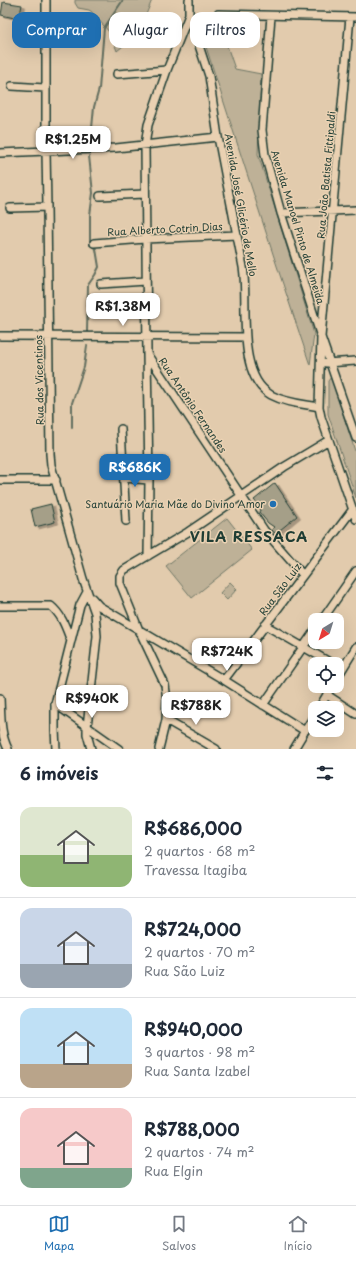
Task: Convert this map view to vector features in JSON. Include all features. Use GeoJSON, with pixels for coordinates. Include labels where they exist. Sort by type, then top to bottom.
{"type":"FeatureCollection","features":[{"type":"Feature","properties":{"kind":"street","name":"Rua dos Vicentinos"},"geometry":{"type":"LineString","coordinates":[[46,0],[45,88],[50,454],[51,465],[88,592],[96,613],[97,636],[87,727],[87,734],[91,749]]}},
{"type":"Feature","properties":{"kind":"street"},"geometry":{"type":"LineString","coordinates":[[189,0],[190,15]]}},
{"type":"Feature","properties":{"kind":"street","name":"Rua Antônio Fernandes"},"geometry":{"type":"LineString","coordinates":[[190,15],[167,70],[148,125],[144,146],[147,354],[269,537],[303,575]]}},
{"type":"Feature","properties":{"kind":"street"},"geometry":{"type":"LineString","coordinates":[[260,16],[353,17]]}},
{"type":"Feature","properties":{"kind":"street","name":"Avenida Manoel Pinto de Almeida"},"geometry":{"type":"LineString","coordinates":[[271,16],[262,130],[265,155],[281,213],[356,438]]}},
{"type":"Feature","properties":{"kind":"street","name":"Rua João Batista Fittipaldi"},"geometry":{"type":"LineString","coordinates":[[319,407],[320,364],[333,210],[353,17]]}},
{"type":"Feature","properties":{"kind":"street","name":"Avenida José Glicério de Mello"},"geometry":{"type":"LineString","coordinates":[[200,48],[209,76],[218,137],[245,277],[245,337],[252,368],[256,380],[262,388],[270,394],[284,400],[319,407]]}},
{"type":"Feature","properties":{"kind":"street"},"geometry":{"type":"LineString","coordinates":[[117,74],[167,70]]}},
{"type":"Feature","properties":{"kind":"street"},"geometry":{"type":"LineString","coordinates":[[12,86],[45,88]]}},
{"type":"Feature","properties":{"kind":"street"},"geometry":{"type":"LineString","coordinates":[[0,153],[144,146],[218,137]]}},
{"type":"Feature","properties":{"kind":"street"},"geometry":{"type":"LineString","coordinates":[[100,196],[145,194]]}},
{"type":"Feature","properties":{"kind":"street"},"geometry":{"type":"LineString","coordinates":[[10,208],[47,207]]}},
{"type":"Feature","properties":{"kind":"street"},"geometry":{"type":"LineString","coordinates":[[281,213],[356,210]]}},
{"type":"Feature","properties":{"kind":"street","name":"Rua Alberto Cotrin Dias"},"geometry":{"type":"LineString","coordinates":[[94,243],[237,235]]}},
{"type":"Feature","properties":{"kind":"street"},"geometry":{"type":"LineString","coordinates":[[101,284],[146,281]]}},
{"type":"Feature","properties":{"kind":"street"},"geometry":{"type":"LineString","coordinates":[[0,336],[245,337]]}},
{"type":"Feature","properties":{"kind":"street"},"geometry":{"type":"LineString","coordinates":[[147,354],[148,556]]}},
{"type":"Feature","properties":{"kind":"street"},"geometry":{"type":"LineString","coordinates":[[320,364],[356,361]]}},
{"type":"Feature","properties":{"kind":"street"},"geometry":{"type":"LineString","coordinates":[[319,407],[321,417],[356,519]]}},
{"type":"Feature","properties":{"kind":"street"},"geometry":{"type":"LineString","coordinates":[[121,430],[126,521]]}},
{"type":"Feature","properties":{"kind":"street"},"geometry":{"type":"LineString","coordinates":[[160,749],[166,720],[167,700],[165,685],[139,630],[120,583],[120,576],[124,570],[188,532],[284,467],[329,440]]}},
{"type":"Feature","properties":{"kind":"street"},"geometry":{"type":"LineString","coordinates":[[124,478],[148,480]]}},
{"type":"Feature","properties":{"kind":"street"},"geometry":{"type":"LineString","coordinates":[[0,480],[56,480]]}},
{"type":"Feature","properties":{"kind":"street","name":"Rua São Luiz"},"geometry":{"type":"LineString","coordinates":[[224,680],[353,510]]}},
{"type":"Feature","properties":{"kind":"street"},"geometry":{"type":"LineString","coordinates":[[327,613],[356,571]]}},
{"type":"Feature","properties":{"kind":"street"},"geometry":{"type":"LineString","coordinates":[[56,749],[54,730],[55,704],[80,605],[88,592],[99,606],[224,680],[305,731]]}},
{"type":"Feature","properties":{"kind":"street"},"geometry":{"type":"LineString","coordinates":[[0,606],[51,606],[62,618],[71,641]]}},
{"type":"Feature","properties":{"kind":"street"},"geometry":{"type":"LineString","coordinates":[[265,625],[321,657]]}},
{"type":"Feature","properties":{"kind":"street"},"geometry":{"type":"LineString","coordinates":[[263,705],[308,640]]}},
{"type":"Feature","properties":{"kind":"street"},"geometry":{"type":"LineString","coordinates":[[344,663],[356,647]]}},
{"type":"Feature","properties":{"kind":"street"},"geometry":{"type":"LineString","coordinates":[[323,701],[327,695],[356,714]]}},
{"type":"Feature","properties":{"kind":"street"},"geometry":{"type":"LineString","coordinates":[[0,698],[2,733],[8,749]]}},
{"type":"Feature","properties":{"kind":"street"},"geometry":{"type":"LineString","coordinates":[[55,704],[119,749]]}},
{"type":"Feature","properties":{"kind":"street"},"geometry":{"type":"LineString","coordinates":[[166,720],[216,749]]}},
{"type":"Feature","properties":{"kind":"street"},"geometry":{"type":"LineString","coordinates":[[294,749],[308,726]]}},
{"type":"Feature","properties":{"kind":"shaded area"},"geometry":{"type":"Polygon","coordinates":[[[75,0],[152,0],[147,12],[109,12],[109,32],[101,22],[101,12],[92,12],[78,8],[75,0]]]}},
{"type":"Feature","properties":{"kind":"shaded area"},"geometry":{"type":"Polygon","coordinates":[[[206,48],[228,48],[235,69],[261,74],[258,154],[314,334],[310,365],[206,48]]]}},
{"type":"Feature","properties":{"kind":"shaded area"},"geometry":{"type":"Polygon","coordinates":[[[331,377],[356,454],[356,498],[328,414],[328,381],[331,377]]]}},
{"type":"Feature","properties":{"kind":"shaded area"},"geometry":{"type":"Polygon","coordinates":[[[227,518],[252,550],[192,598],[166,566],[227,518]]]}},
{"type":"Feature","properties":{"kind":"shaded area"},"geometry":{"type":"Polygon","coordinates":[[[230,582],[237,589],[227,600],[220,593],[230,582]]]}},
{"type":"Feature","properties":{"kind":"building"},"geometry":{"type":"Polygon","coordinates":[[[3,2],[22,5],[20,12],[12,12],[12,17],[1,15],[3,2]]]}},
{"type":"Feature","properties":{"kind":"building","name":"Santuário Maria Mãe do Divino Amor"},"geometry":{"type":"Polygon","coordinates":[[[275,483],[297,516],[280,530],[279,534],[271,531],[274,527],[268,523],[259,512],[261,508],[254,500],[275,483]]]}},
{"type":"Feature","properties":{"kind":"building"},"geometry":{"type":"Polygon","coordinates":[[[51,504],[55,522],[35,527],[31,509],[51,504]]]}},
{"type":"Feature","properties":{"kind":"waterway"},"geometry":{"type":"LineString","coordinates":[[88,142],[92,128],[94,107],[99,89],[104,28],[123,0]]}},
{"type":"Feature","properties":{"kind":"waterway"},"geometry":{"type":"LineString","coordinates":[[87,332],[88,285],[99,267],[96,249],[90,245],[90,215],[93,193],[89,156]]}},
{"type":"Feature","properties":{"kind":"waterway"},"geometry":{"type":"LineString","coordinates":[[72,427],[72,403],[84,367],[87,346]]}},
{"type":"Feature","properties":{"kind":"place","name":"Santuário Maria Mãe do Divino Amor"},"geometry":{"type":"Point","coordinates":[273,504]}},
{"type":"Feature","properties":{"kind":"district","name":"VILA RESSACA"},"geometry":{"type":"Point","coordinates":[249,537]}}]}
